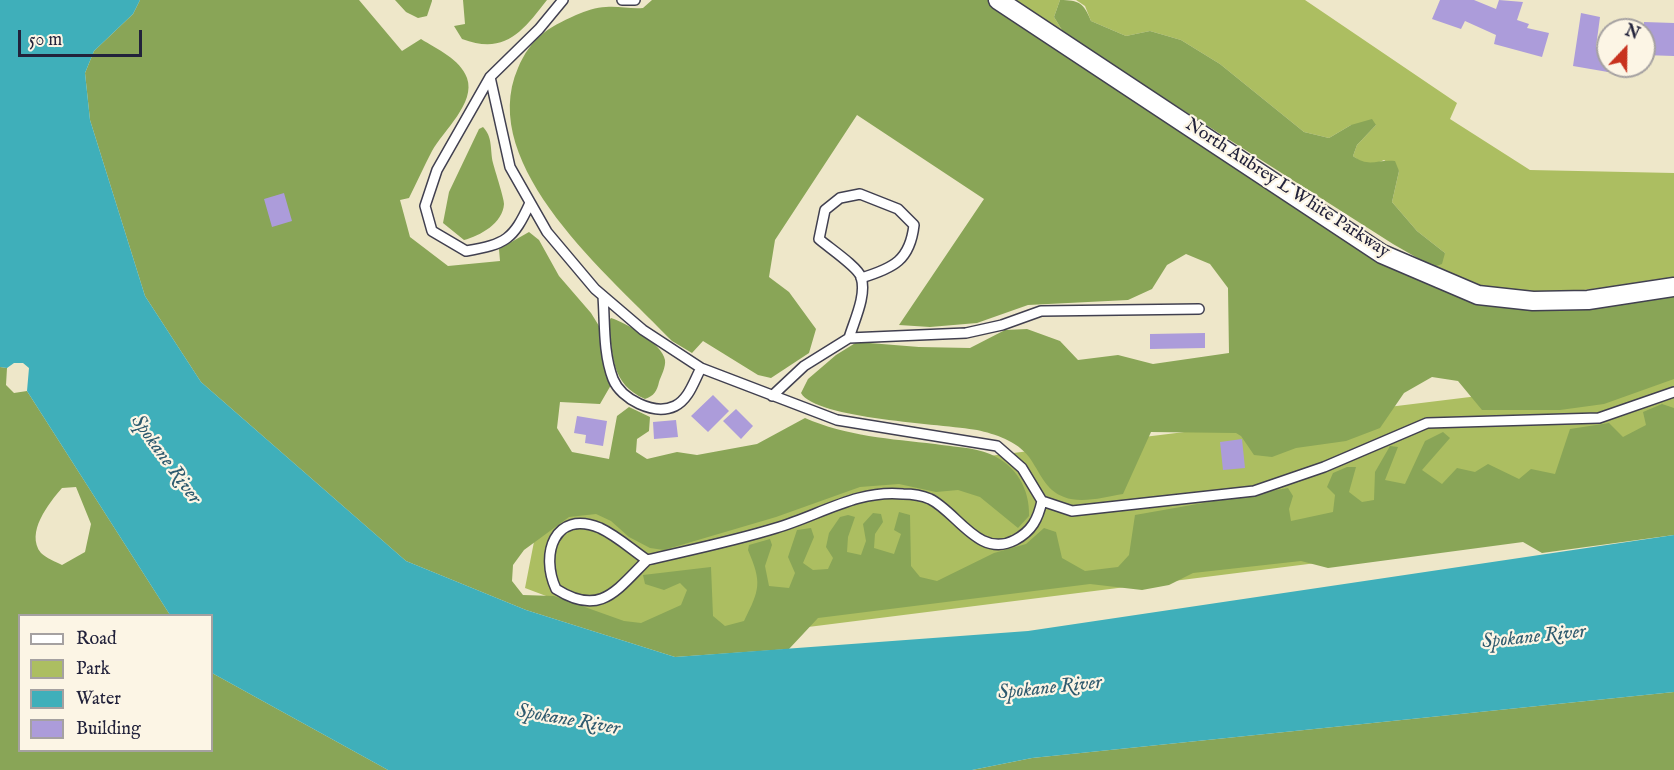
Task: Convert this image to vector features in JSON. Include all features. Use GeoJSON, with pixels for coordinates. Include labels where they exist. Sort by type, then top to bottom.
{"type":"FeatureCollection","features":[{"type":"Feature","properties":{"kind":"street","name":"North Aubrey L White Parkway"},"geometry":{"type":"LineString","coordinates":[[998,0],[1382,254],[1467,291],[1478,295],[1522,300],[1588,300],[1674,287]]}},
{"type":"Feature","properties":{"kind":"lane"},"geometry":{"type":"LineString","coordinates":[[530,203],[517,232],[490,247],[466,251],[432,231],[425,206],[437,170],[490,77],[538,29],[563,0]]}},
{"type":"Feature","properties":{"kind":"lane"},"geometry":{"type":"LineString","coordinates":[[622,0],[635,0]]}},
{"type":"Feature","properties":{"kind":"lane"},"geometry":{"type":"LineString","coordinates":[[490,77],[510,167],[547,232],[603,296],[643,330],[701,368],[837,420],[997,446],[1022,468],[1042,501],[1072,511],[1254,490],[1324,467],[1427,423],[1599,418],[1674,393]]}},
{"type":"Feature","properties":{"kind":"lane"},"geometry":{"type":"LineString","coordinates":[[849,338],[861,298],[861,278],[857,271],[819,239],[825,210],[840,198],[860,194],[898,209],[914,225],[912,240],[906,254],[891,267],[861,278]]}},
{"type":"Feature","properties":{"kind":"lane"},"geometry":{"type":"LineString","coordinates":[[603,296],[606,352],[614,380],[627,398],[644,406],[663,409],[675,406],[687,396],[701,368]]}},
{"type":"Feature","properties":{"kind":"lane"},"geometry":{"type":"LineString","coordinates":[[772,396],[804,366],[849,338],[966,333],[1002,325],[1041,312],[1199,309]]}},
{"type":"Feature","properties":{"kind":"lane"},"geometry":{"type":"LineString","coordinates":[[647,560],[613,536],[599,528],[586,525],[563,528],[549,550],[548,565],[556,589],[570,598],[587,603],[600,600],[613,592],[647,560],[777,528],[848,501],[887,493],[928,498],[978,538],[989,544],[1004,543],[1023,535],[1037,520],[1042,501]]}},
{"type":"Feature","properties":{"kind":"green space"},"geometry":{"type":"Polygon","coordinates":[[[140,0],[359,0],[402,51],[421,39],[459,65],[464,71],[469,87],[463,107],[432,151],[409,198],[400,200],[410,237],[448,266],[500,261],[499,249],[529,232],[539,240],[559,276],[591,313],[599,326],[602,355],[611,385],[600,404],[560,402],[557,428],[572,452],[609,459],[617,416],[629,407],[650,417],[649,431],[637,439],[636,452],[647,459],[677,452],[697,455],[757,444],[805,418],[853,433],[963,448],[990,454],[1007,465],[1020,479],[1029,506],[1029,516],[1018,528],[980,497],[958,490],[936,492],[899,484],[860,487],[776,517],[664,550],[650,548],[629,537],[611,521],[596,514],[569,517],[524,550],[513,565],[512,581],[523,595],[554,596],[624,621],[641,623],[681,605],[687,590],[680,583],[664,590],[645,584],[643,575],[711,567],[713,616],[725,626],[744,621],[756,593],[756,571],[748,550],[749,545],[770,539],[772,545],[765,566],[769,586],[789,588],[795,573],[788,557],[797,530],[811,528],[814,537],[803,563],[813,570],[828,569],[833,558],[826,547],[829,533],[840,517],[848,515],[855,517],[848,537],[847,552],[861,555],[866,541],[863,524],[873,513],[881,514],[883,522],[875,534],[874,548],[894,554],[901,534],[894,530],[899,512],[910,515],[911,566],[920,577],[937,581],[994,553],[1026,544],[1044,528],[1056,532],[1062,558],[1085,571],[1118,567],[1129,555],[1135,515],[1288,488],[1293,496],[1289,509],[1291,521],[1333,512],[1335,495],[1327,487],[1333,473],[1347,467],[1356,467],[1349,492],[1362,502],[1374,500],[1375,472],[1390,446],[1398,447],[1385,480],[1405,484],[1425,441],[1443,432],[1450,438],[1422,470],[1442,484],[1457,468],[1475,472],[1488,464],[1519,479],[1531,469],[1555,474],[1570,429],[1609,423],[1623,437],[1646,425],[1643,412],[1662,404],[1674,408],[1674,535],[1542,553],[1523,542],[1328,568],[1301,561],[1193,573],[1169,585],[1142,590],[1090,584],[818,618],[789,649],[675,657],[526,610],[406,561],[201,382],[145,296],[90,120],[85,73],[94,51],[133,14],[140,0]]]}},
{"type":"Feature","properties":{"kind":"green space"},"geometry":{"type":"Polygon","coordinates":[[[395,0],[432,1],[427,16],[418,18],[406,12],[395,0]]]}},
{"type":"Feature","properties":{"kind":"green space"},"geometry":{"type":"Polygon","coordinates":[[[463,0],[547,0],[529,22],[511,38],[490,44],[462,39],[454,26],[465,24],[463,0]]]}},
{"type":"Feature","properties":{"kind":"green space"},"geometry":{"type":"Polygon","coordinates":[[[652,0],[988,0],[1284,197],[1476,298],[1674,293],[1674,379],[1604,404],[1560,410],[1482,410],[1458,381],[1432,377],[1404,393],[1380,428],[1346,441],[1296,448],[1272,457],[1254,455],[1241,436],[1236,433],[1151,432],[1123,494],[1085,500],[1064,497],[1047,485],[1024,451],[998,436],[977,430],[854,415],[811,402],[801,393],[808,379],[836,355],[857,342],[970,348],[1005,330],[1027,329],[1060,341],[1078,360],[1118,355],[1153,364],[1229,353],[1228,288],[1210,264],[1186,254],[1167,265],[1152,289],[1128,300],[1028,305],[977,323],[930,327],[899,325],[984,199],[857,115],[775,240],[769,277],[789,292],[816,329],[809,353],[771,378],[758,375],[703,341],[692,353],[672,341],[617,286],[556,218],[532,181],[515,143],[510,105],[518,68],[528,49],[541,35],[576,15],[591,10],[611,7],[643,8],[652,0]]]}},
{"type":"Feature","properties":{"kind":"green space"},"geometry":{"type":"Polygon","coordinates":[[[1014,0],[1060,0],[1054,17],[1065,35],[1014,0]]]}},
{"type":"Feature","properties":{"kind":"green space"},"geometry":{"type":"Polygon","coordinates":[[[1060,0],[1080,4],[1091,21],[1126,36],[1150,31],[1181,40],[1220,64],[1304,132],[1329,138],[1351,125],[1372,119],[1376,125],[1357,145],[1353,156],[1364,162],[1395,161],[1399,171],[1392,202],[1417,231],[1445,253],[1442,264],[1433,267],[1393,244],[1065,35],[1054,17],[1060,0]]]}},
{"type":"Feature","properties":{"kind":"green space"},"geometry":{"type":"Polygon","coordinates":[[[1076,0],[1305,0],[1457,103],[1450,119],[1530,170],[1674,173],[1674,277],[1591,289],[1528,293],[1469,282],[1433,267],[1445,253],[1417,231],[1392,202],[1399,171],[1384,160],[1368,164],[1353,156],[1357,145],[1376,125],[1351,125],[1329,138],[1304,132],[1220,64],[1181,40],[1150,31],[1126,36],[1091,21],[1085,6],[1076,0]]]}},
{"type":"Feature","properties":{"kind":"green space"},"geometry":{"type":"Polygon","coordinates":[[[483,127],[490,139],[493,163],[504,204],[503,211],[490,228],[464,240],[443,223],[449,192],[479,129],[483,127]]]}},
{"type":"Feature","properties":{"kind":"green space"},"geometry":{"type":"Polygon","coordinates":[[[611,318],[651,341],[665,360],[656,391],[648,398],[645,399],[634,393],[619,377],[611,347],[608,322],[611,318]]]}},
{"type":"Feature","properties":{"kind":"green space"},"geometry":{"type":"Polygon","coordinates":[[[0,367],[7,368],[6,385],[14,393],[27,391],[169,614],[18,614],[18,752],[213,752],[213,674],[388,770],[0,770],[0,367]],[[76,487],[62,488],[45,510],[37,528],[37,545],[43,555],[62,565],[85,552],[91,524],[76,487]]]}},
{"type":"Feature","properties":{"kind":"green space"},"geometry":{"type":"Polygon","coordinates":[[[1674,372],[1674,518],[673,644],[525,588],[546,480],[687,493],[1674,372]]]}},
{"type":"Feature","properties":{"kind":"green space"},"geometry":{"type":"Polygon","coordinates":[[[1674,692],[1674,770],[972,770],[1032,758],[1674,692]]]}},
{"type":"Feature","properties":{"kind":"water","name":"Spokane River"},"geometry":{"type":"Polygon","coordinates":[[[0,0],[140,0],[133,14],[94,51],[85,73],[90,120],[145,296],[201,382],[406,561],[526,610],[675,657],[1028,631],[1674,535],[1674,692],[1032,758],[972,770],[388,770],[213,674],[213,614],[169,614],[27,391],[29,368],[23,363],[14,363],[7,368],[0,367],[0,0]]]}},
{"type":"Feature","properties":{"kind":"building"},"geometry":{"type":"Polygon","coordinates":[[[1440,0],[1474,0],[1496,9],[1499,0],[1523,2],[1517,20],[1529,24],[1527,28],[1549,33],[1542,57],[1494,44],[1496,35],[1465,21],[1461,29],[1432,19],[1440,0]]]}},
{"type":"Feature","properties":{"kind":"building"},"geometry":{"type":"Polygon","coordinates":[[[1581,13],[1600,17],[1596,18],[1596,70],[1573,66],[1581,13]]]}},
{"type":"Feature","properties":{"kind":"building"},"geometry":{"type":"Polygon","coordinates":[[[1656,22],[1674,23],[1674,56],[1656,55],[1656,22]]]}},
{"type":"Feature","properties":{"kind":"building"},"geometry":{"type":"Polygon","coordinates":[[[284,193],[292,221],[272,227],[264,199],[284,193]]]}},
{"type":"Feature","properties":{"kind":"building"},"geometry":{"type":"Polygon","coordinates":[[[1205,333],[1205,348],[1150,349],[1150,334],[1205,333]]]}},
{"type":"Feature","properties":{"kind":"building"},"geometry":{"type":"Polygon","coordinates":[[[713,395],[729,411],[708,432],[691,416],[713,395]]]}},
{"type":"Feature","properties":{"kind":"building"},"geometry":{"type":"Polygon","coordinates":[[[736,409],[753,426],[741,439],[723,421],[736,409]]]}},
{"type":"Feature","properties":{"kind":"building"},"geometry":{"type":"Polygon","coordinates":[[[577,416],[607,421],[603,446],[585,443],[586,435],[574,433],[577,416]]]}},
{"type":"Feature","properties":{"kind":"building"},"geometry":{"type":"Polygon","coordinates":[[[676,420],[678,437],[654,439],[653,422],[676,420]]]}},
{"type":"Feature","properties":{"kind":"building"},"geometry":{"type":"Polygon","coordinates":[[[1242,439],[1245,468],[1223,470],[1220,442],[1242,439]]]}}]}
